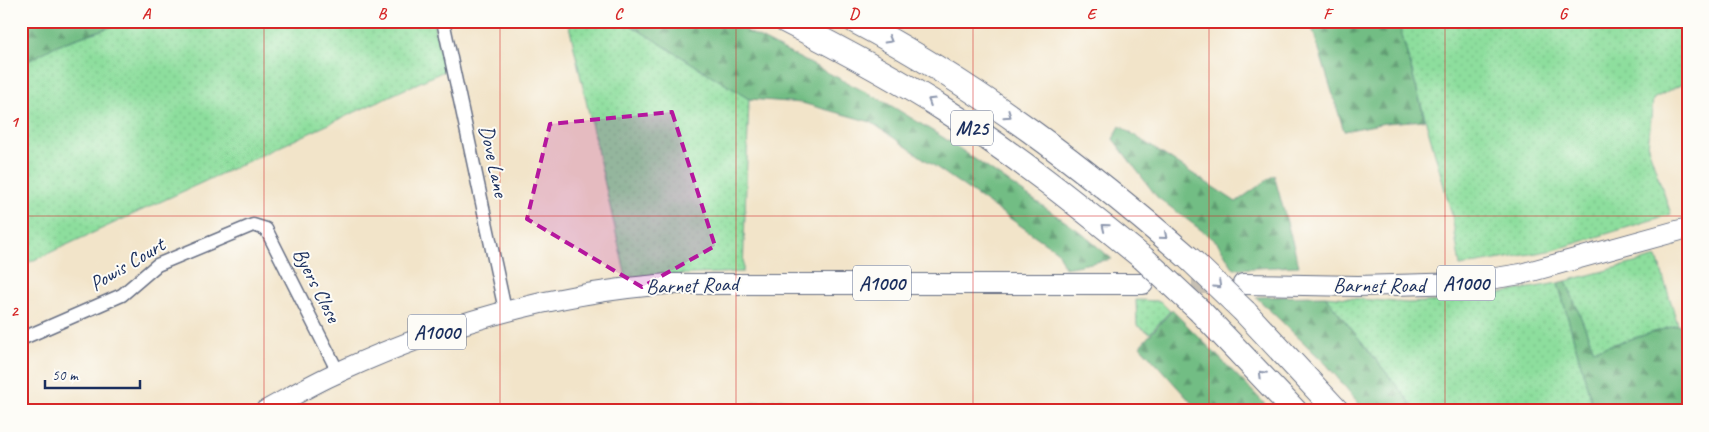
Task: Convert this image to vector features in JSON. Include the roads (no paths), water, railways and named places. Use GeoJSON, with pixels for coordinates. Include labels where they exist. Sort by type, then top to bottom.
{"type":"FeatureCollection","features":[{"type":"Feature","properties":{"kind":"highway","name":"M25"},"geometry":{"type":"LineString","coordinates":[[786,21],[871,66],[946,110],[1056,188],[1143,258],[1200,311],[1295,411]]}},
{"type":"Feature","properties":{"kind":"highway","name":"M25"},"geometry":{"type":"LineString","coordinates":[[855,21],[931,65],[1043,140],[1123,201],[1191,260],[1245,312],[1336,411]]}},
{"type":"Feature","properties":{"kind":"main road","name":"Barnet Road"},"geometry":{"type":"LineString","coordinates":[[1243,284],[1358,286],[1464,283],[1520,274],[1688,228]]}},
{"type":"Feature","properties":{"kind":"main road","name":"Barnet Road"},"geometry":{"type":"LineString","coordinates":[[265,411],[338,372],[443,329],[505,310],[572,295],[621,287],[667,284],[1143,284]]}},
{"type":"Feature","properties":{"kind":"street","name":"Dove Lane"},"geometry":{"type":"LineString","coordinates":[[443,21],[505,310]]}},
{"type":"Feature","properties":{"kind":"street","name":"Powis Court"},"geometry":{"type":"LineString","coordinates":[[21,339],[122,295],[157,266],[253,224]]}},
{"type":"Feature","properties":{"kind":"street","name":"Byers Close"},"geometry":{"type":"LineString","coordinates":[[253,224],[266,228],[338,372]]}},
{"type":"Feature","properties":{"kind":"tunnel"},"geometry":{"type":"LineString","coordinates":[[1162,284],[1226,284]]}}]}
